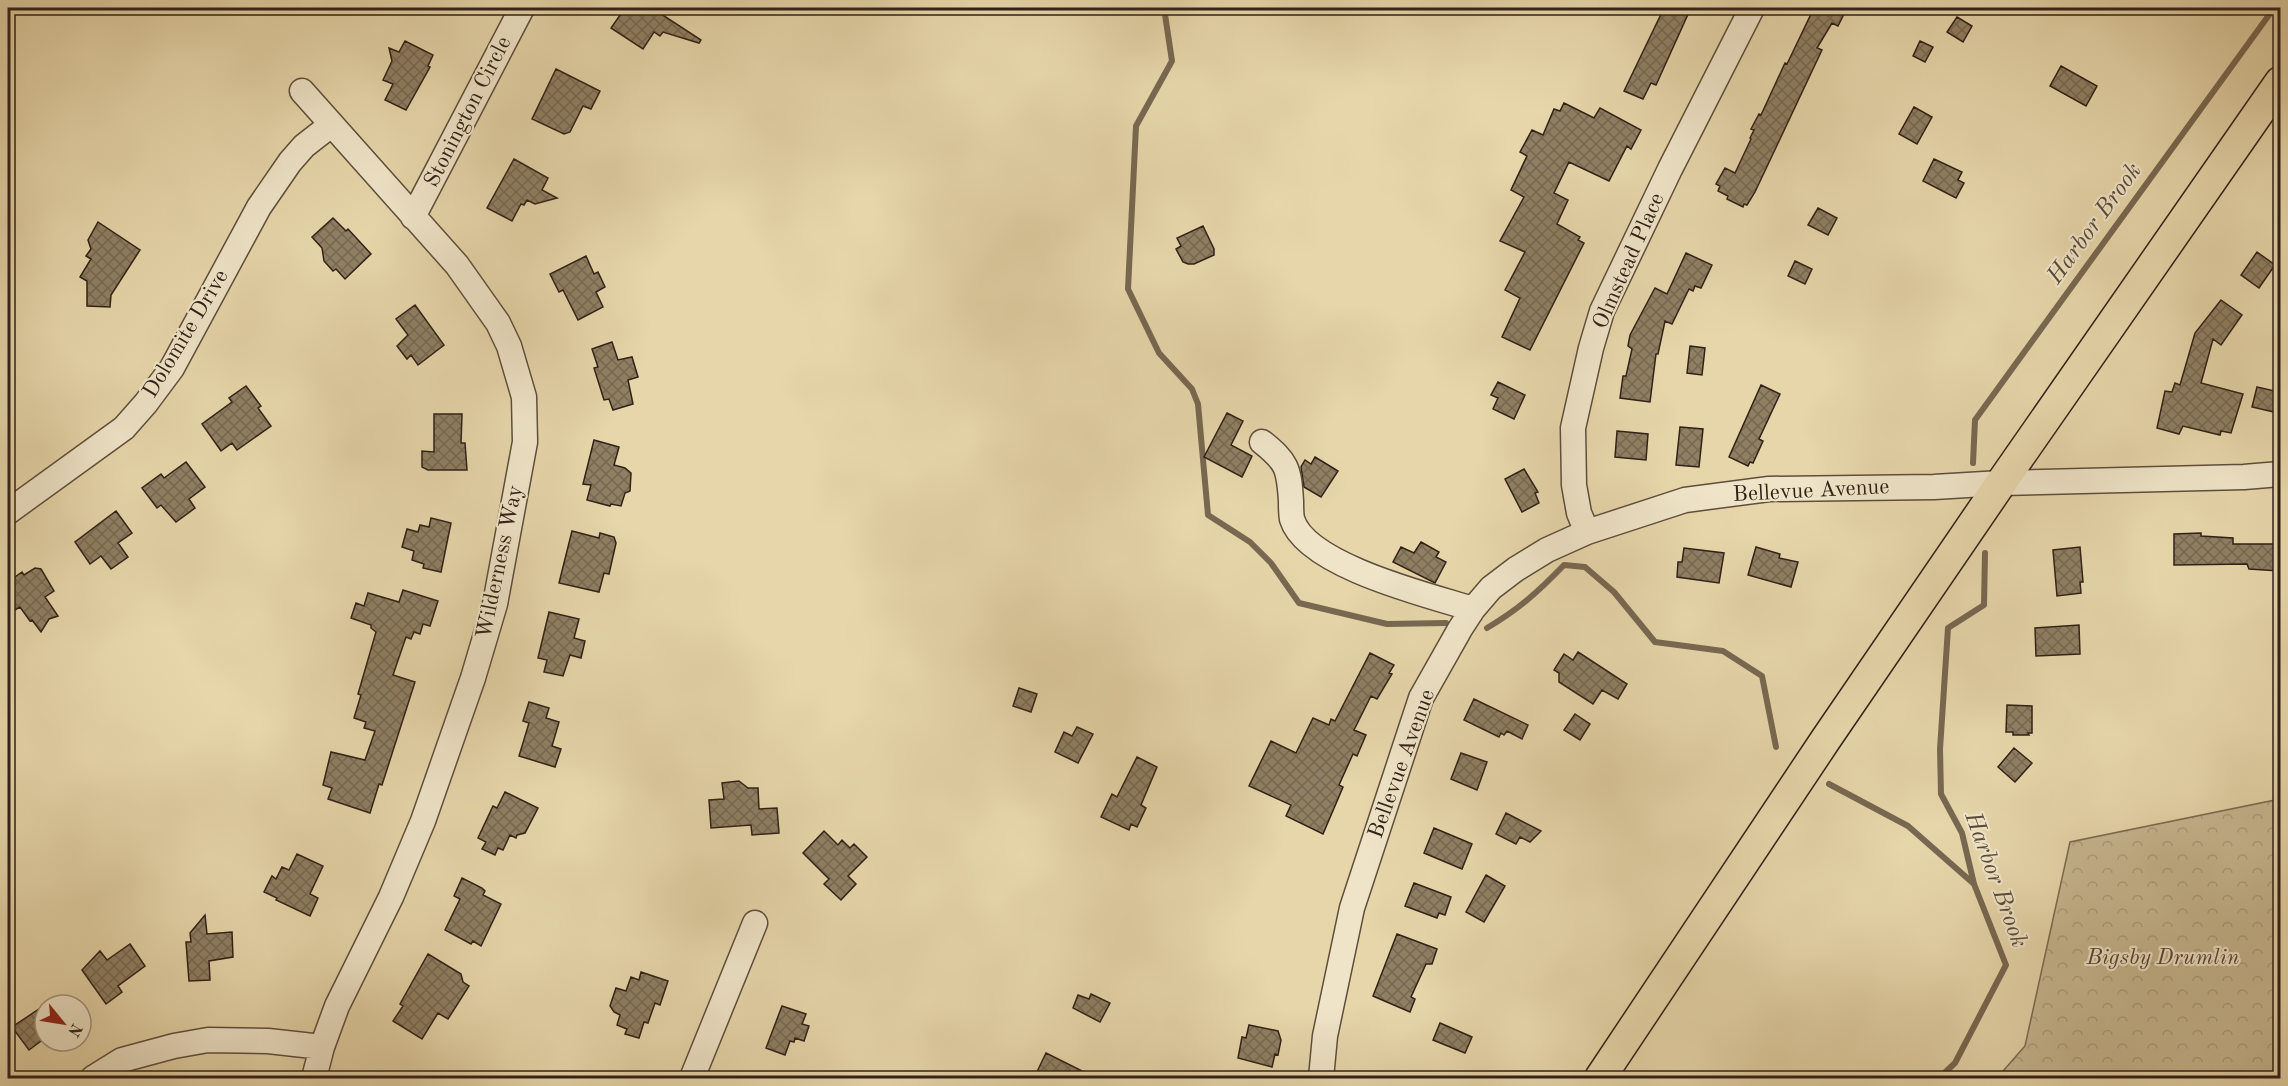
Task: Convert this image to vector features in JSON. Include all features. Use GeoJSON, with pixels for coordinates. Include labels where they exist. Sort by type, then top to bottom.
{"type":"FeatureCollection","features":[{"type":"Feature","properties":{"kind":"main road"},"geometry":{"type":"LineString","coordinates":[[1600,1078],[1826,739],[2280,82]]}},
{"type":"Feature","properties":{"kind":"street","name":"Stonington Circle"},"geometry":{"type":"LineString","coordinates":[[413,217],[522,8]]}},
{"type":"Feature","properties":{"kind":"street","name":"Olmstead Place"},"geometry":{"type":"LineString","coordinates":[[1587,532],[1579,513],[1574,485],[1573,428],[1602,311],[1670,169],[1752,8]]}},
{"type":"Feature","properties":{"kind":"street","name":"Wilderness Way"},"geometry":{"type":"LineString","coordinates":[[302,91],[457,266],[498,323],[509,346],[524,397],[525,442],[495,604],[473,678],[423,821],[391,897],[337,1006],[322,1047],[314,1078]]}},
{"type":"Feature","properties":{"kind":"street","name":"Dolomite Drive"},"geometry":{"type":"LineString","coordinates":[[8,512],[124,428],[146,403],[172,368],[259,207],[297,154],[331,124]]}},
{"type":"Feature","properties":{"kind":"street"},"geometry":{"type":"LineString","coordinates":[[1262,442],[1281,458],[1287,470],[1292,519],[1301,534],[1318,550],[1374,578],[1473,609]]}},
{"type":"Feature","properties":{"kind":"street","name":"Bellevue Avenue"},"geometry":{"type":"LineString","coordinates":[[1321,1078],[1325,1036],[1352,908],[1421,698],[1473,609],[1491,588],[1516,569],[1547,550],[1587,532],[1685,500],[1770,489],[1934,487],[2280,474]]}},
{"type":"Feature","properties":{"kind":"street"},"geometry":{"type":"LineString","coordinates":[[692,1078],[755,923]]}},
{"type":"Feature","properties":{"kind":"street"},"geometry":{"type":"LineString","coordinates":[[93,1078],[122,1060],[174,1046],[208,1040],[268,1041],[322,1047]]}},
{"type":"Feature","properties":{"kind":"green space","name":"Bigsby Drumlin"},"geometry":{"type":"Polygon","coordinates":[[[2280,799],[2280,1078],[1997,1078],[2025,1046],[2070,842],[2280,799]]]}},
{"type":"Feature","properties":{"kind":"building"},"geometry":{"type":"Polygon","coordinates":[[[625,8],[652,8],[701,40],[699,43],[663,32],[660,36],[654,32],[643,49],[611,28],[625,8]]]}},
{"type":"Feature","properties":{"kind":"building"},"geometry":{"type":"Polygon","coordinates":[[[1664,8],[1681,8],[1689,12],[1656,85],[1651,83],[1643,99],[1624,91],[1664,8]]]}},
{"type":"Feature","properties":{"kind":"building"},"geometry":{"type":"Polygon","coordinates":[[[1798,8],[1847,8],[1838,26],[1832,23],[1817,48],[1822,50],[1755,192],[1747,205],[1744,204],[1743,207],[1727,199],[1728,196],[1718,191],[1720,186],[1716,184],[1725,168],[1735,173],[1751,139],[1754,130],[1751,129],[1759,114],[1761,115],[1811,14],[1798,8]]]}},
{"type":"Feature","properties":{"kind":"building"},"geometry":{"type":"Polygon","coordinates":[[[1957,17],[1972,26],[1963,42],[1947,32],[1957,17]]]}},
{"type":"Feature","properties":{"kind":"building"},"geometry":{"type":"Polygon","coordinates":[[[405,41],[433,55],[428,66],[430,67],[406,110],[385,100],[393,84],[383,80],[392,61],[389,48],[399,52],[405,41]]]}},
{"type":"Feature","properties":{"kind":"building"},"geometry":{"type":"Polygon","coordinates":[[[1920,41],[1933,47],[1925,62],[1913,56],[1920,41]]]}},
{"type":"Feature","properties":{"kind":"building"},"geometry":{"type":"Polygon","coordinates":[[[2061,66],[2097,86],[2086,106],[2050,86],[2061,66]]]}},
{"type":"Feature","properties":{"kind":"building"},"geometry":{"type":"Polygon","coordinates":[[[556,69],[600,91],[591,109],[583,106],[570,132],[564,134],[532,119],[556,69]]]}},
{"type":"Feature","properties":{"kind":"building"},"geometry":{"type":"Polygon","coordinates":[[[1564,103],[1594,118],[1600,108],[1641,130],[1631,149],[1627,146],[1609,181],[1569,162],[1554,193],[1568,200],[1557,224],[1580,237],[1578,240],[1584,243],[1530,350],[1502,337],[1520,298],[1505,290],[1525,252],[1500,241],[1524,197],[1511,190],[1527,156],[1520,152],[1532,130],[1543,135],[1554,109],[1560,111],[1564,103]]]}},
{"type":"Feature","properties":{"kind":"building"},"geometry":{"type":"Polygon","coordinates":[[[1914,107],[1932,117],[1917,144],[1899,134],[1914,107]]]}},
{"type":"Feature","properties":{"kind":"building"},"geometry":{"type":"Polygon","coordinates":[[[514,159],[548,178],[542,190],[557,198],[535,204],[527,200],[524,205],[521,204],[512,221],[487,208],[514,159]]]}},
{"type":"Feature","properties":{"kind":"building"},"geometry":{"type":"Polygon","coordinates":[[[1934,159],[1962,172],[1958,180],[1964,183],[1956,198],[1923,181],[1934,159]]]}},
{"type":"Feature","properties":{"kind":"building"},"geometry":{"type":"Polygon","coordinates":[[[1818,208],[1837,218],[1828,235],[1808,225],[1818,208]]]}},
{"type":"Feature","properties":{"kind":"building"},"geometry":{"type":"Polygon","coordinates":[[[333,218],[346,231],[348,229],[371,254],[345,279],[324,261],[322,248],[312,237],[333,218]]]}},
{"type":"Feature","properties":{"kind":"building"},"geometry":{"type":"Polygon","coordinates":[[[98,222],[140,250],[111,295],[110,307],[87,306],[87,281],[80,277],[91,259],[86,256],[91,249],[88,240],[98,222]]]}},
{"type":"Feature","properties":{"kind":"building"},"geometry":{"type":"Polygon","coordinates":[[[1203,226],[1214,249],[1214,255],[1194,264],[1183,262],[1176,249],[1181,246],[1177,238],[1203,226]]]}},
{"type":"Feature","properties":{"kind":"building"},"geometry":{"type":"Polygon","coordinates":[[[2257,252],[2275,265],[2259,288],[2241,275],[2257,252]]]}},
{"type":"Feature","properties":{"kind":"building"},"geometry":{"type":"Polygon","coordinates":[[[1686,253],[1712,265],[1701,288],[1695,286],[1693,291],[1689,289],[1672,324],[1665,321],[1658,354],[1656,354],[1650,402],[1620,398],[1623,376],[1626,376],[1632,349],[1628,346],[1630,335],[1655,288],[1667,294],[1686,253]]]}},
{"type":"Feature","properties":{"kind":"building"},"geometry":{"type":"Polygon","coordinates":[[[586,256],[594,274],[598,272],[605,287],[596,292],[603,307],[578,320],[563,290],[559,292],[550,274],[586,256]]]}},
{"type":"Feature","properties":{"kind":"building"},"geometry":{"type":"Polygon","coordinates":[[[1795,261],[1812,269],[1805,284],[1788,276],[1795,261]]]}},
{"type":"Feature","properties":{"kind":"building"},"geometry":{"type":"Polygon","coordinates":[[[2221,300],[2242,315],[2221,345],[2213,339],[2201,383],[2243,394],[2231,433],[2221,431],[2220,435],[2183,426],[2179,434],[2157,428],[2165,391],[2172,392],[2175,383],[2180,385],[2195,333],[2221,300]]]}},
{"type":"Feature","properties":{"kind":"building"},"geometry":{"type":"Polygon","coordinates":[[[415,305],[444,345],[418,365],[411,355],[407,359],[397,346],[408,335],[396,319],[415,305]]]}},
{"type":"Feature","properties":{"kind":"building"},"geometry":{"type":"Polygon","coordinates":[[[612,342],[618,360],[632,357],[638,377],[628,380],[633,404],[613,410],[609,399],[604,400],[594,368],[598,367],[592,349],[612,342]]]}},
{"type":"Feature","properties":{"kind":"building"},"geometry":{"type":"Polygon","coordinates":[[[1690,346],[1705,348],[1702,375],[1687,373],[1690,346]]]}},
{"type":"Feature","properties":{"kind":"building"},"geometry":{"type":"Polygon","coordinates":[[[1498,382],[1525,395],[1514,419],[1493,409],[1498,398],[1491,395],[1498,382]]]}},
{"type":"Feature","properties":{"kind":"building"},"geometry":{"type":"Polygon","coordinates":[[[1761,385],[1780,394],[1759,439],[1763,441],[1753,463],[1750,462],[1748,466],[1729,457],[1761,385]]]}},
{"type":"Feature","properties":{"kind":"building"},"geometry":{"type":"Polygon","coordinates":[[[246,386],[261,406],[258,408],[271,426],[237,450],[232,443],[221,451],[202,424],[232,402],[229,398],[246,386]]]}},
{"type":"Feature","properties":{"kind":"building"},"geometry":{"type":"Polygon","coordinates":[[[2257,387],[2279,392],[2274,412],[2252,407],[2257,387]]]}},
{"type":"Feature","properties":{"kind":"building"},"geometry":{"type":"Polygon","coordinates":[[[1227,413],[1243,421],[1231,445],[1252,456],[1242,477],[1204,457],[1227,413]]]}},
{"type":"Feature","properties":{"kind":"building"},"geometry":{"type":"Polygon","coordinates":[[[434,414],[462,414],[461,443],[465,443],[467,470],[428,470],[422,467],[422,451],[434,452],[434,414]]]}},
{"type":"Feature","properties":{"kind":"building"},"geometry":{"type":"Polygon","coordinates":[[[1680,427],[1703,429],[1699,467],[1676,465],[1680,427]]]}},
{"type":"Feature","properties":{"kind":"building"},"geometry":{"type":"Polygon","coordinates":[[[1617,431],[1648,434],[1646,460],[1615,457],[1617,431]]]}},
{"type":"Feature","properties":{"kind":"building"},"geometry":{"type":"Polygon","coordinates":[[[594,440],[619,447],[614,465],[625,468],[631,473],[630,491],[625,493],[621,506],[611,504],[610,506],[587,500],[591,485],[583,484],[594,440]]]}},
{"type":"Feature","properties":{"kind":"building"},"geometry":{"type":"Polygon","coordinates":[[[1315,457],[1338,471],[1321,497],[1304,487],[1301,467],[1305,460],[1311,464],[1315,457]]]}},
{"type":"Feature","properties":{"kind":"building"},"geometry":{"type":"Polygon","coordinates":[[[186,462],[205,487],[189,499],[195,508],[176,522],[161,505],[157,508],[142,488],[161,474],[164,478],[186,462]]]}},
{"type":"Feature","properties":{"kind":"building"},"geometry":{"type":"Polygon","coordinates":[[[1524,469],[1538,492],[1535,493],[1539,503],[1522,512],[1505,479],[1524,469]]]}},
{"type":"Feature","properties":{"kind":"building"},"geometry":{"type":"Polygon","coordinates":[[[116,511],[132,533],[118,543],[128,557],[111,569],[101,556],[90,564],[75,542],[116,511]]]}},
{"type":"Feature","properties":{"kind":"building"},"geometry":{"type":"Polygon","coordinates":[[[431,518],[451,523],[441,572],[423,568],[424,564],[412,560],[414,551],[402,547],[407,529],[418,532],[420,525],[429,527],[431,518]]]}},
{"type":"Feature","properties":{"kind":"building"},"geometry":{"type":"Polygon","coordinates":[[[572,531],[599,538],[600,533],[614,537],[616,543],[609,574],[604,573],[599,592],[559,583],[572,531]]]}},
{"type":"Feature","properties":{"kind":"building"},"geometry":{"type":"Polygon","coordinates":[[[2201,533],[2201,536],[2233,538],[2233,544],[2280,544],[2280,571],[2249,569],[2247,564],[2174,565],[2174,534],[2201,533]]]}},
{"type":"Feature","properties":{"kind":"building"},"geometry":{"type":"Polygon","coordinates":[[[1421,542],[1439,552],[1436,557],[1446,562],[1435,583],[1393,562],[1401,547],[1414,553],[1421,542]]]}},
{"type":"Feature","properties":{"kind":"building"},"geometry":{"type":"Polygon","coordinates":[[[1756,547],[1780,554],[1779,558],[1798,562],[1791,587],[1748,575],[1756,547]]]}},
{"type":"Feature","properties":{"kind":"building"},"geometry":{"type":"Polygon","coordinates":[[[2080,547],[2083,582],[2080,582],[2081,593],[2057,596],[2053,550],[2080,547]]]}},
{"type":"Feature","properties":{"kind":"building"},"geometry":{"type":"Polygon","coordinates":[[[1684,548],[1724,553],[1719,583],[1677,577],[1678,562],[1682,562],[1684,548]]]}},
{"type":"Feature","properties":{"kind":"building"},"geometry":{"type":"Polygon","coordinates":[[[35,568],[41,569],[54,591],[45,597],[58,616],[49,619],[41,632],[20,607],[8,614],[8,582],[22,572],[24,575],[35,568]]]}},
{"type":"Feature","properties":{"kind":"building"},"geometry":{"type":"Polygon","coordinates":[[[403,590],[438,601],[430,626],[423,624],[420,634],[414,632],[411,639],[406,637],[393,675],[415,682],[382,785],[379,784],[370,813],[328,799],[332,788],[323,785],[331,752],[365,760],[375,731],[364,728],[366,722],[354,718],[361,695],[358,694],[376,632],[371,625],[351,618],[356,603],[364,606],[368,593],[399,602],[403,590]]]}},
{"type":"Feature","properties":{"kind":"building"},"geometry":{"type":"Polygon","coordinates":[[[549,612],[579,619],[574,638],[585,641],[581,658],[570,655],[563,676],[544,672],[547,660],[538,658],[549,612]]]}},
{"type":"Feature","properties":{"kind":"building"},"geometry":{"type":"Polygon","coordinates":[[[2079,625],[2080,654],[2036,656],[2035,628],[2079,625]]]}},
{"type":"Feature","properties":{"kind":"building"},"geometry":{"type":"Polygon","coordinates":[[[1578,652],[1627,684],[1618,699],[1602,690],[1593,704],[1559,682],[1559,673],[1554,670],[1564,654],[1573,660],[1578,652]]]}},
{"type":"Feature","properties":{"kind":"building"},"geometry":{"type":"Polygon","coordinates":[[[1370,653],[1394,665],[1389,673],[1392,674],[1377,699],[1371,696],[1354,730],[1366,735],[1357,756],[1353,754],[1339,785],[1343,787],[1323,834],[1286,816],[1291,805],[1249,786],[1271,741],[1296,753],[1313,718],[1329,725],[1331,719],[1335,721],[1370,653]]]}},
{"type":"Feature","properties":{"kind":"building"},"geometry":{"type":"Polygon","coordinates":[[[1019,688],[1037,694],[1031,712],[1013,706],[1019,688]]]}},
{"type":"Feature","properties":{"kind":"building"},"geometry":{"type":"Polygon","coordinates":[[[1474,699],[1528,725],[1522,739],[1507,731],[1504,735],[1501,733],[1499,737],[1464,720],[1474,699]]]}},
{"type":"Feature","properties":{"kind":"building"},"geometry":{"type":"Polygon","coordinates":[[[529,702],[549,708],[546,718],[559,722],[552,746],[561,749],[555,767],[519,756],[529,723],[523,721],[529,702]]]}},
{"type":"Feature","properties":{"kind":"building"},"geometry":{"type":"Polygon","coordinates":[[[2007,705],[2032,706],[2032,733],[2013,735],[2013,732],[2006,732],[2007,705]]]}},
{"type":"Feature","properties":{"kind":"building"},"geometry":{"type":"Polygon","coordinates":[[[1575,714],[1590,724],[1580,740],[1564,730],[1575,714]]]}},
{"type":"Feature","properties":{"kind":"building"},"geometry":{"type":"Polygon","coordinates":[[[1077,727],[1093,734],[1078,763],[1055,752],[1064,732],[1072,736],[1077,727]]]}},
{"type":"Feature","properties":{"kind":"building"},"geometry":{"type":"Polygon","coordinates":[[[2014,748],[2032,763],[2015,782],[1998,767],[2014,748]]]}},
{"type":"Feature","properties":{"kind":"building"},"geometry":{"type":"Polygon","coordinates":[[[1461,753],[1487,762],[1477,790],[1451,779],[1461,753]]]}},
{"type":"Feature","properties":{"kind":"building"},"geometry":{"type":"Polygon","coordinates":[[[1137,757],[1157,767],[1141,805],[1146,808],[1137,827],[1131,824],[1129,830],[1101,817],[1112,794],[1117,797],[1137,757]]]}},
{"type":"Feature","properties":{"kind":"building"},"geometry":{"type":"Polygon","coordinates":[[[739,781],[748,788],[758,788],[759,809],[777,808],[779,833],[752,835],[751,825],[711,828],[709,800],[724,799],[722,783],[739,781]]]}},
{"type":"Feature","properties":{"kind":"building"},"geometry":{"type":"Polygon","coordinates":[[[505,792],[538,808],[525,833],[517,835],[516,838],[510,835],[503,850],[498,848],[495,855],[482,849],[486,842],[478,838],[493,806],[497,808],[505,792]]]}},
{"type":"Feature","properties":{"kind":"building"},"geometry":{"type":"Polygon","coordinates":[[[1506,813],[1541,831],[1530,842],[1520,837],[1516,844],[1496,834],[1506,813]]]}},
{"type":"Feature","properties":{"kind":"building"},"geometry":{"type":"Polygon","coordinates":[[[1434,828],[1472,844],[1462,869],[1424,853],[1434,828]]]}},
{"type":"Feature","properties":{"kind":"building"},"geometry":{"type":"Polygon","coordinates":[[[824,831],[838,845],[842,840],[850,848],[854,844],[867,857],[848,876],[856,884],[841,900],[824,884],[829,879],[803,853],[824,831]]]}},
{"type":"Feature","properties":{"kind":"building"},"geometry":{"type":"Polygon","coordinates":[[[297,854],[323,866],[310,894],[318,898],[310,916],[264,892],[272,876],[276,879],[282,867],[289,870],[297,854]]]}},
{"type":"Feature","properties":{"kind":"building"},"geometry":{"type":"Polygon","coordinates":[[[1486,875],[1505,886],[1484,922],[1466,912],[1486,875]]]}},
{"type":"Feature","properties":{"kind":"building"},"geometry":{"type":"Polygon","coordinates":[[[462,878],[482,888],[485,891],[483,895],[501,904],[481,946],[473,941],[471,944],[445,930],[460,899],[454,896],[462,878]]]}},
{"type":"Feature","properties":{"kind":"building"},"geometry":{"type":"Polygon","coordinates":[[[1414,883],[1451,897],[1445,915],[1439,913],[1437,918],[1405,906],[1414,883]]]}},
{"type":"Feature","properties":{"kind":"building"},"geometry":{"type":"Polygon","coordinates":[[[205,915],[207,934],[232,932],[233,957],[209,961],[210,980],[189,981],[186,942],[191,942],[190,933],[205,915]]]}},
{"type":"Feature","properties":{"kind":"building"},"geometry":{"type":"Polygon","coordinates":[[[1397,934],[1437,949],[1432,964],[1426,964],[1411,997],[1415,999],[1410,1012],[1373,996],[1397,934]]]}},
{"type":"Feature","properties":{"kind":"building"},"geometry":{"type":"Polygon","coordinates":[[[130,944],[145,966],[118,986],[122,992],[106,1004],[82,970],[100,951],[107,960],[130,944]]]}},
{"type":"Feature","properties":{"kind":"building"},"geometry":{"type":"Polygon","coordinates":[[[428,954],[461,974],[463,982],[469,986],[448,1019],[438,1013],[422,1039],[393,1021],[403,1006],[400,1004],[428,954]]]}},
{"type":"Feature","properties":{"kind":"building"},"geometry":{"type":"Polygon","coordinates":[[[641,972],[668,981],[660,1005],[655,1003],[648,1023],[644,1022],[639,1038],[625,1034],[627,1029],[617,1025],[620,1015],[610,1006],[616,988],[626,991],[631,977],[639,980],[641,972]]]}},
{"type":"Feature","properties":{"kind":"building"},"geometry":{"type":"Polygon","coordinates":[[[1091,994],[1110,1003],[1100,1022],[1073,1008],[1078,995],[1089,999],[1091,994]]]}},
{"type":"Feature","properties":{"kind":"building"},"geometry":{"type":"Polygon","coordinates":[[[782,1006],[806,1014],[802,1024],[809,1026],[804,1041],[795,1038],[794,1042],[790,1041],[785,1055],[766,1048],[782,1006]]]}},
{"type":"Feature","properties":{"kind":"building"},"geometry":{"type":"Polygon","coordinates":[[[33,1013],[33,1047],[29,1050],[12,1027],[33,1013]]]}},
{"type":"Feature","properties":{"kind":"building"},"geometry":{"type":"Polygon","coordinates":[[[1440,1023],[1472,1037],[1465,1053],[1433,1040],[1440,1023]]]}},
{"type":"Feature","properties":{"kind":"building"},"geometry":{"type":"Polygon","coordinates":[[[1249,1025],[1278,1031],[1281,1040],[1278,1055],[1275,1054],[1272,1067],[1238,1058],[1242,1037],[1246,1038],[1249,1025]]]}},
{"type":"Feature","properties":{"kind":"building"},"geometry":{"type":"Polygon","coordinates":[[[1046,1053],[1096,1078],[1034,1078],[1046,1053]]]}},
{"type":"Feature","properties":{"kind":"waterway"},"geometry":{"type":"LineString","coordinates":[[1164,8],[1172,61],[1136,126],[1128,289],[1159,353],[1192,389],[1198,404],[1208,515],[1250,542],[1271,563],[1299,603],[1387,624],[1446,623]]}},
{"type":"Feature","properties":{"kind":"waterway","name":"Harbor Brook"},"geometry":{"type":"LineString","coordinates":[[1973,463],[1975,420],[2269,15]]}},
{"type":"Feature","properties":{"kind":"waterway","name":"Harbor Brook"},"geometry":{"type":"LineString","coordinates":[[1939,1078],[1955,1063],[2006,965],[1974,884],[1962,833],[1941,794],[1940,749],[1948,628],[1984,605],[1985,553]]}},
{"type":"Feature","properties":{"kind":"waterway"},"geometry":{"type":"LineString","coordinates":[[1487,628],[1528,600],[1564,565],[1585,567],[1614,592],[1655,642],[1723,651],[1762,676],[1776,747]]}},
{"type":"Feature","properties":{"kind":"waterway"},"geometry":{"type":"LineString","coordinates":[[1829,784],[1908,826],[1974,884]]}}]}
